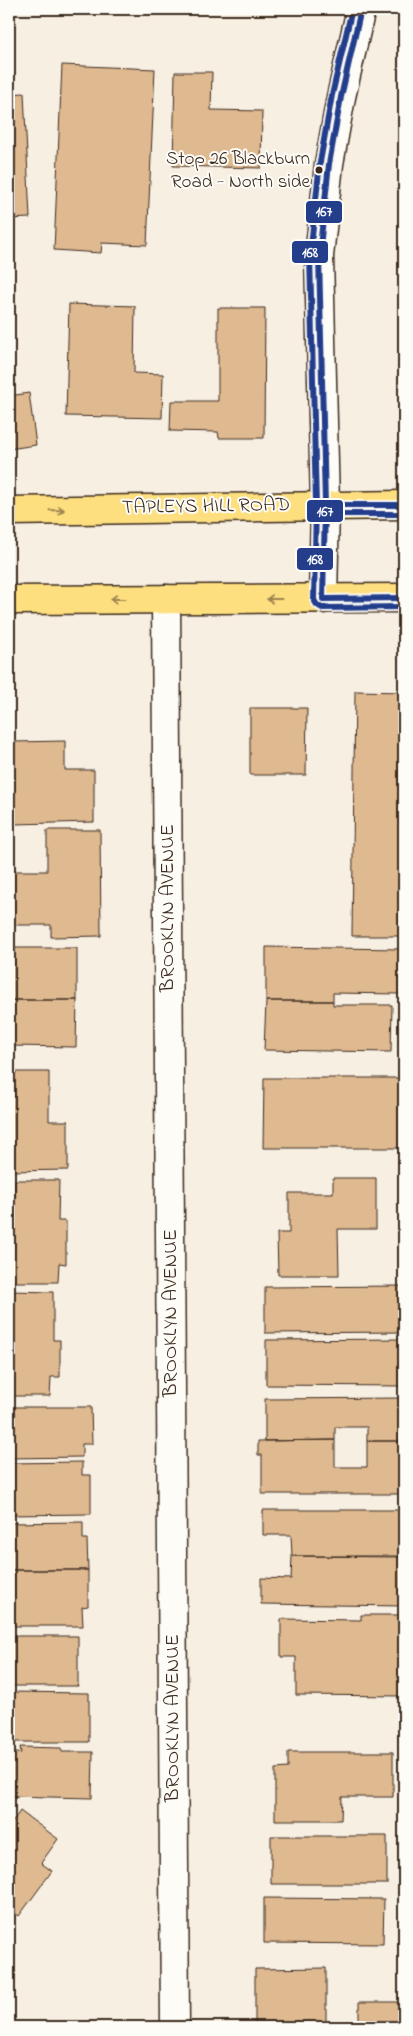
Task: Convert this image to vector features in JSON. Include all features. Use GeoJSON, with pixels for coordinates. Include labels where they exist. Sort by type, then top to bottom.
{"type":"FeatureCollection","features":[{"type":"Feature","properties":{"kind":"main road","name":"TAPLEYS HILL ROAD"},"geometry":{"type":"LineString","coordinates":[[9,511],[404,505]]}},
{"type":"Feature","properties":{"kind":"main road"},"geometry":{"type":"LineString","coordinates":[[9,600],[404,598]]}},
{"type":"Feature","properties":{"kind":"street"},"geometry":{"type":"LineString","coordinates":[[323,599],[325,505],[319,256],[329,164],[341,97],[361,9]]}},
{"type":"Feature","properties":{"kind":"street","name":"BROOKLYN AVENUE"},"geometry":{"type":"LineString","coordinates":[[166,599],[175,2027]]}},
{"type":"Feature","properties":{"kind":"building"},"geometry":{"type":"Polygon","coordinates":[[[62,65],[155,69],[147,245],[102,243],[101,253],[54,250],[62,65]]]}},
{"type":"Feature","properties":{"kind":"building"},"geometry":{"type":"Polygon","coordinates":[[[175,72],[212,72],[211,110],[262,111],[261,168],[173,166],[175,72]]]}},
{"type":"Feature","properties":{"kind":"building"},"geometry":{"type":"Polygon","coordinates":[[[24,93],[30,218],[9,219],[9,94],[24,93]]]}},
{"type":"Feature","properties":{"kind":"building"},"geometry":{"type":"Polygon","coordinates":[[[69,304],[135,306],[134,373],[163,374],[162,418],[66,416],[69,304]]]}},
{"type":"Feature","properties":{"kind":"building"},"geometry":{"type":"Polygon","coordinates":[[[218,308],[265,308],[264,438],[219,438],[218,432],[170,431],[171,401],[218,401],[218,308]]]}},
{"type":"Feature","properties":{"kind":"building"},"geometry":{"type":"Polygon","coordinates":[[[29,393],[36,445],[9,449],[9,396],[29,393]]]}},
{"type":"Feature","properties":{"kind":"building"},"geometry":{"type":"Polygon","coordinates":[[[355,691],[404,692],[404,936],[352,936],[355,691]]]}},
{"type":"Feature","properties":{"kind":"building"},"geometry":{"type":"Polygon","coordinates":[[[250,708],[307,708],[306,775],[250,775],[250,708]]]}},
{"type":"Feature","properties":{"kind":"building"},"geometry":{"type":"Polygon","coordinates":[[[65,741],[65,770],[94,770],[94,822],[15,824],[13,742],[65,741]]]}},
{"type":"Feature","properties":{"kind":"building"},"geometry":{"type":"Polygon","coordinates":[[[47,830],[100,830],[101,936],[51,937],[51,925],[11,925],[11,871],[47,871],[47,830]]]}},
{"type":"Feature","properties":{"kind":"building"},"geometry":{"type":"Polygon","coordinates":[[[266,947],[401,949],[401,994],[333,993],[333,1001],[266,1001],[266,947]]]}},
{"type":"Feature","properties":{"kind":"building"},"geometry":{"type":"Polygon","coordinates":[[[9,948],[77,948],[77,1000],[9,1000],[9,948]]]}},
{"type":"Feature","properties":{"kind":"building"},"geometry":{"type":"Polygon","coordinates":[[[9,1000],[77,1000],[76,1047],[9,1046],[9,1000]]]}},
{"type":"Feature","properties":{"kind":"building"},"geometry":{"type":"Polygon","coordinates":[[[266,1001],[333,1001],[333,1005],[392,1005],[391,1052],[264,1050],[266,1001]]]}},
{"type":"Feature","properties":{"kind":"building"},"geometry":{"type":"Polygon","coordinates":[[[9,1072],[49,1072],[49,1121],[68,1121],[68,1170],[9,1171],[9,1072]]]}},
{"type":"Feature","properties":{"kind":"building"},"geometry":{"type":"Polygon","coordinates":[[[264,1078],[404,1078],[404,1148],[263,1148],[264,1078]]]}},
{"type":"Feature","properties":{"kind":"building"},"geometry":{"type":"Polygon","coordinates":[[[333,1178],[376,1178],[376,1229],[338,1229],[339,1275],[278,1275],[277,1233],[289,1233],[289,1193],[333,1193],[333,1178]]]}},
{"type":"Feature","properties":{"kind":"building"},"geometry":{"type":"Polygon","coordinates":[[[15,1180],[59,1180],[58,1221],[66,1221],[66,1264],[59,1263],[58,1282],[9,1282],[9,1197],[15,1197],[15,1180]]]}},
{"type":"Feature","properties":{"kind":"building"},"geometry":{"type":"Polygon","coordinates":[[[404,1286],[404,1332],[265,1333],[265,1287],[404,1286]]]}},
{"type":"Feature","properties":{"kind":"building"},"geometry":{"type":"Polygon","coordinates":[[[9,1291],[53,1292],[53,1340],[60,1340],[60,1377],[51,1377],[50,1396],[9,1396],[9,1291]]]}},
{"type":"Feature","properties":{"kind":"building"},"geometry":{"type":"Polygon","coordinates":[[[404,1339],[404,1386],[266,1385],[266,1340],[404,1339]]]}},
{"type":"Feature","properties":{"kind":"building"},"geometry":{"type":"Polygon","coordinates":[[[404,1398],[404,1441],[367,1441],[367,1427],[335,1427],[335,1440],[265,1441],[265,1399],[404,1398]]]}},
{"type":"Feature","properties":{"kind":"building"},"geometry":{"type":"Polygon","coordinates":[[[9,1407],[91,1407],[92,1444],[82,1444],[82,1457],[9,1458],[9,1407]]]}},
{"type":"Feature","properties":{"kind":"building"},"geometry":{"type":"Polygon","coordinates":[[[335,1440],[335,1467],[367,1467],[367,1441],[404,1441],[404,1494],[262,1494],[262,1455],[258,1455],[258,1441],[335,1440]]]}},
{"type":"Feature","properties":{"kind":"building"},"geometry":{"type":"Polygon","coordinates":[[[82,1462],[82,1475],[91,1475],[91,1514],[9,1515],[9,1463],[82,1462]]]}},
{"type":"Feature","properties":{"kind":"building"},"geometry":{"type":"Polygon","coordinates":[[[263,1510],[404,1510],[404,1556],[292,1556],[291,1535],[263,1535],[263,1510]]]}},
{"type":"Feature","properties":{"kind":"building"},"geometry":{"type":"Polygon","coordinates":[[[83,1522],[83,1539],[87,1539],[88,1570],[9,1570],[9,1523],[83,1522]]]}},
{"type":"Feature","properties":{"kind":"building"},"geometry":{"type":"Polygon","coordinates":[[[292,1556],[404,1557],[404,1606],[261,1604],[261,1578],[291,1579],[292,1556]]]}},
{"type":"Feature","properties":{"kind":"building"},"geometry":{"type":"Polygon","coordinates":[[[9,1570],[88,1570],[88,1606],[82,1607],[83,1626],[9,1626],[9,1570]]]}},
{"type":"Feature","properties":{"kind":"building"},"geometry":{"type":"Polygon","coordinates":[[[361,1615],[404,1615],[404,1696],[296,1695],[296,1657],[281,1657],[281,1619],[361,1620],[361,1615]]]}},
{"type":"Feature","properties":{"kind":"building"},"geometry":{"type":"Polygon","coordinates":[[[9,1636],[78,1636],[78,1686],[9,1686],[9,1636]]]}},
{"type":"Feature","properties":{"kind":"building"},"geometry":{"type":"Polygon","coordinates":[[[9,1692],[89,1693],[89,1742],[9,1742],[9,1692]]]}},
{"type":"Feature","properties":{"kind":"building"},"geometry":{"type":"Polygon","coordinates":[[[20,1747],[61,1748],[62,1752],[93,1752],[92,1798],[9,1796],[9,1753],[21,1753],[20,1747]]]}},
{"type":"Feature","properties":{"kind":"building"},"geometry":{"type":"Polygon","coordinates":[[[288,1752],[393,1752],[393,1797],[342,1797],[341,1820],[275,1820],[275,1769],[288,1768],[288,1752]]]}},
{"type":"Feature","properties":{"kind":"building"},"geometry":{"type":"Polygon","coordinates":[[[20,1811],[58,1839],[41,1863],[52,1871],[19,1916],[9,1909],[9,1827],[20,1811]]]}},
{"type":"Feature","properties":{"kind":"building"},"geometry":{"type":"Polygon","coordinates":[[[271,1836],[387,1836],[387,1884],[271,1884],[271,1836]]]}},
{"type":"Feature","properties":{"kind":"building"},"geometry":{"type":"Polygon","coordinates":[[[264,1898],[384,1899],[383,1944],[264,1943],[264,1898]]]}},
{"type":"Feature","properties":{"kind":"building"},"geometry":{"type":"Polygon","coordinates":[[[326,1968],[326,2027],[255,2027],[255,1969],[326,1968]]]}},
{"type":"Feature","properties":{"kind":"building"},"geometry":{"type":"Polygon","coordinates":[[[359,2002],[404,2002],[404,2027],[359,2027],[359,2002]]]}},
{"type":"Feature","properties":{"kind":"transit line","name":"168"},"geometry":{"type":"LineString","coordinates":[[352,9],[332,95],[320,162],[310,255],[316,505],[314,600],[322,608],[404,607]]}},
{"type":"Feature","properties":{"kind":"transit line","name":"167"},"geometry":{"type":"LineString","coordinates":[[361,9],[341,97],[329,164],[319,256],[325,505],[323,599],[404,598]]}},
{"type":"Feature","properties":{"kind":"transit line","name":"167"},"geometry":{"type":"LineString","coordinates":[[325,505],[404,505]]}},
{"type":"Feature","properties":{"kind":"transit line","name":"168"},"geometry":{"type":"LineString","coordinates":[[325,514],[404,514]]}},
{"type":"Feature","properties":{"kind":"place","name":"Stop 26 Blackburn Road - North side"},"geometry":{"type":"Point","coordinates":[319,170]}}]}
